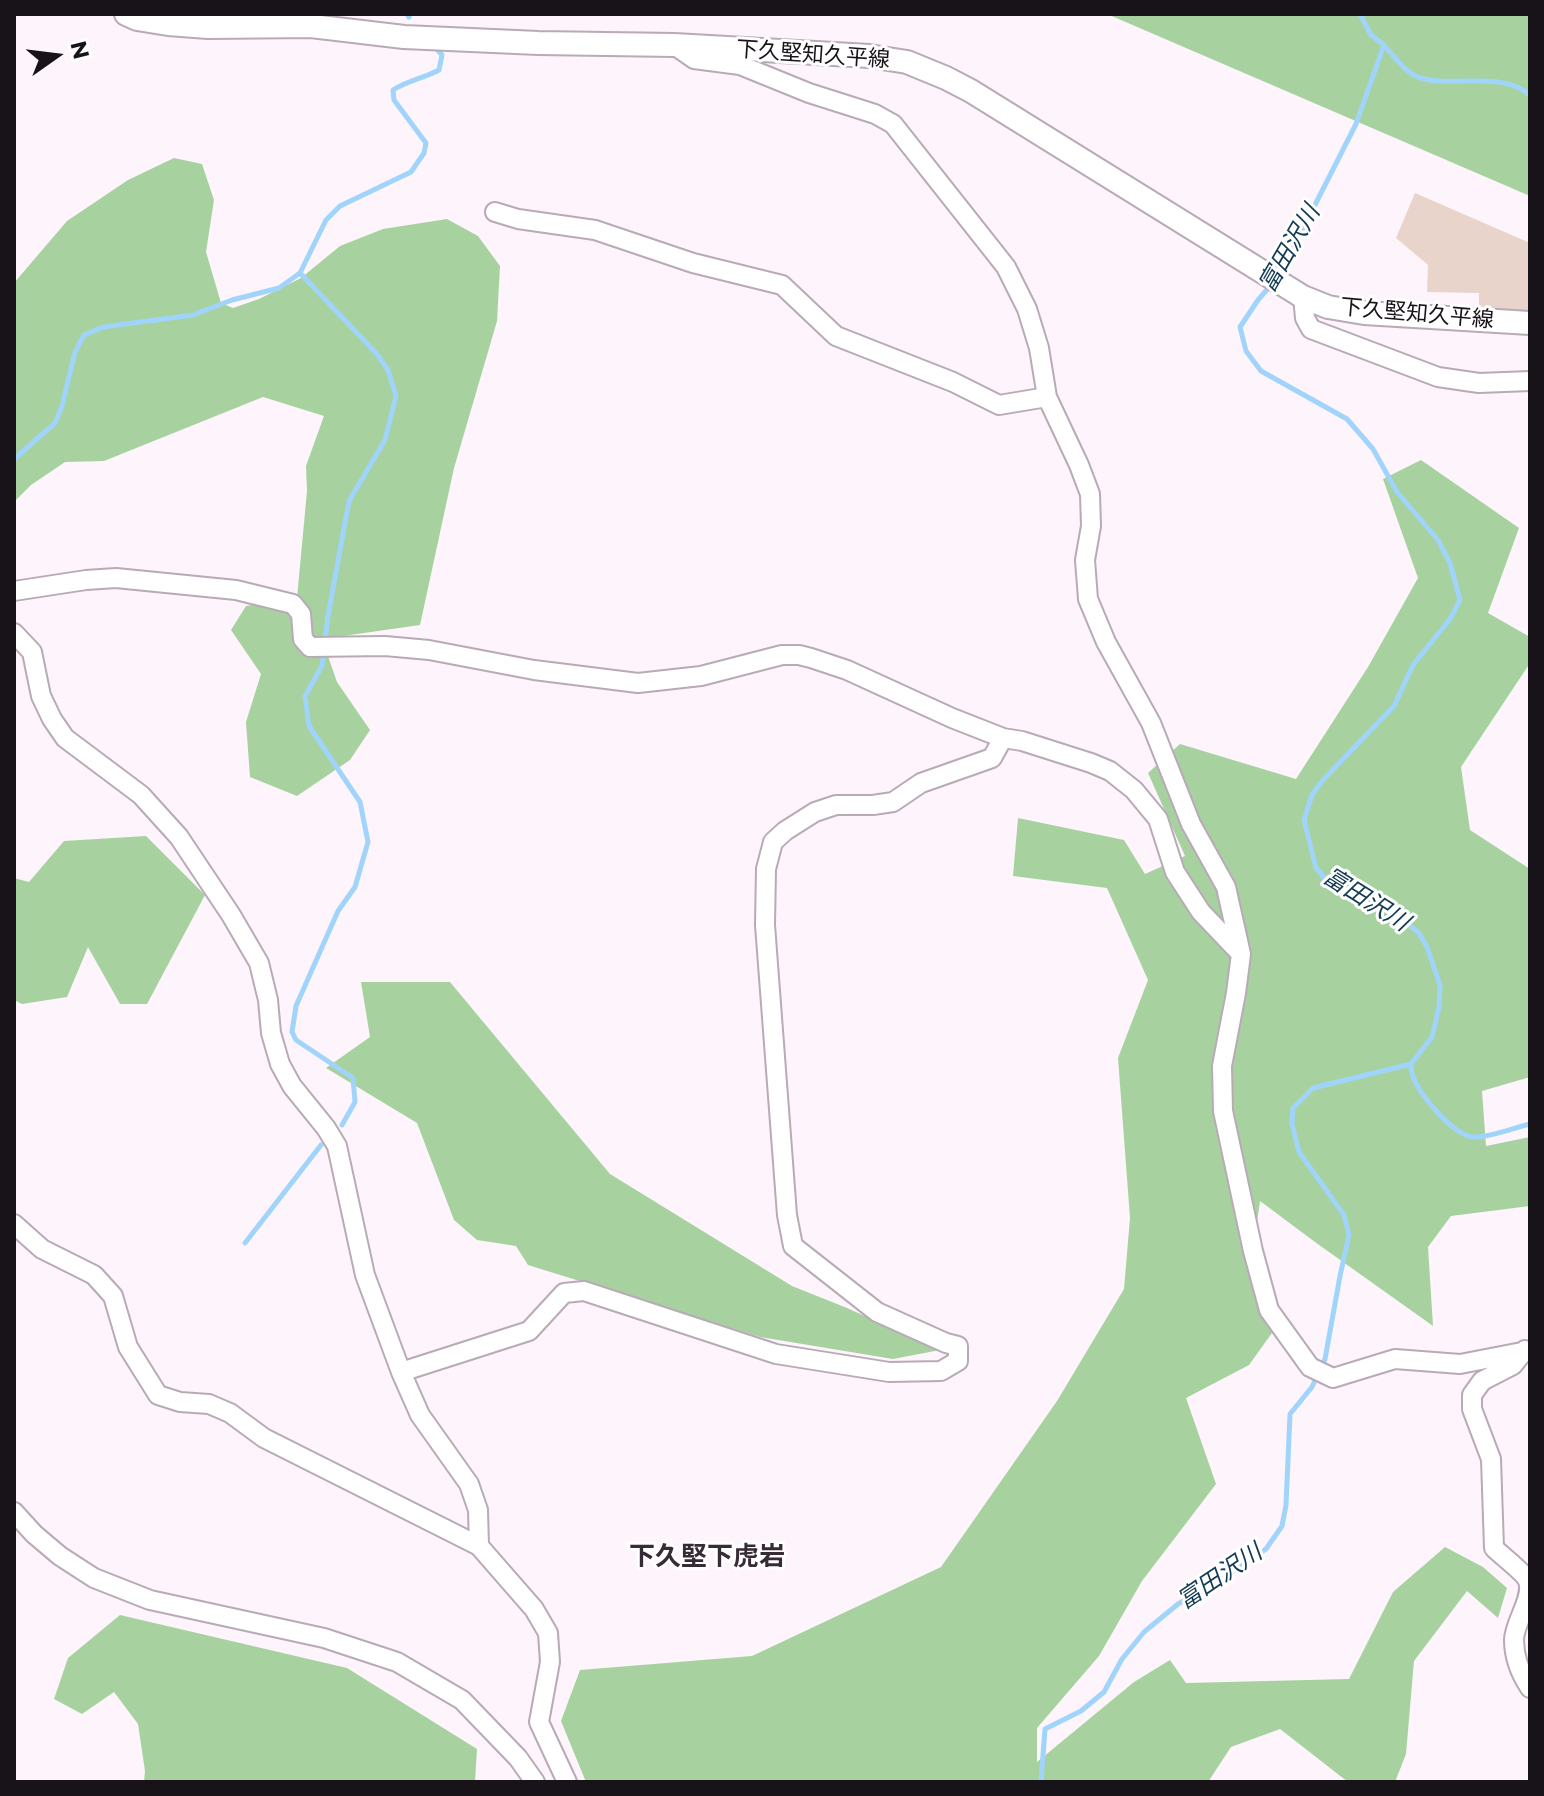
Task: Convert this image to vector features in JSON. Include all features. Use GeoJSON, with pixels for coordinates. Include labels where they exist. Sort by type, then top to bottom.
{"type":"FeatureCollection","features":[{"type":"Feature","properties":{"kind":"main road","name":"下久堅知久平線"},"geometry":{"type":"LineString","coordinates":[[126,14],[168,24],[208,27],[309,20],[404,37],[674,45],[869,56],[907,62],[971,91],[1296,293],[1328,307],[1364,313],[1530,323]]}},
{"type":"Feature","properties":{"kind":"street"},"geometry":{"type":"LineString","coordinates":[[674,45],[694,59],[740,65],[809,93],[875,114],[893,124],[1006,267],[1027,309],[1039,348],[1047,397],[1090,494],[1091,526],[1085,560],[1088,599],[1106,642],[1151,723],[1191,824],[1226,887],[1241,954],[1222,1066],[1223,1111],[1269,1310],[1310,1367],[1333,1378],[1395,1359],[1460,1364],[1526,1348]]}},
{"type":"Feature","properties":{"kind":"street"},"geometry":{"type":"LineString","coordinates":[[495,212],[518,219],[595,230],[693,263],[782,285],[836,336],[953,382],[999,405],[1047,397]]}},
{"type":"Feature","properties":{"kind":"street"},"geometry":{"type":"LineString","coordinates":[[1296,293],[1311,329],[1363,349],[1438,377],[1479,383],[1530,381]]}},
{"type":"Feature","properties":{"kind":"street"},"geometry":{"type":"LineString","coordinates":[[14,591],[116,578],[236,590],[293,604],[301,614],[303,639],[310,647],[385,646],[429,650],[534,670],[638,683],[701,676],[782,655],[799,655],[847,670],[1003,738],[1022,741],[1110,771],[1134,790],[1158,819],[1175,872],[1201,912],[1241,954]]}},
{"type":"Feature","properties":{"kind":"street"},"geometry":{"type":"LineString","coordinates":[[14,633],[32,652],[41,696],[65,738],[141,795],[179,837],[259,963],[268,1000],[271,1033],[280,1064],[292,1086],[337,1146],[365,1275],[420,1415],[469,1484],[478,1510],[479,1546]]}},
{"type":"Feature","properties":{"kind":"street"},"geometry":{"type":"LineString","coordinates":[[401,1372],[529,1331],[564,1293],[584,1291],[776,1354],[889,1372],[941,1371],[958,1361],[958,1346],[877,1312],[793,1246],[787,1215],[768,973],[766,869],[773,842],[815,812],[836,805],[893,802],[921,783],[992,758],[1003,738]]}},
{"type":"Feature","properties":{"kind":"street"},"geometry":{"type":"LineString","coordinates":[[14,1224],[42,1249],[94,1275],[113,1296],[128,1347],[158,1395],[180,1402],[209,1404],[230,1413],[264,1438],[479,1546],[534,1609],[548,1633],[550,1662],[539,1722],[567,1782]]}},
{"type":"Feature","properties":{"kind":"street"},"geometry":{"type":"LineString","coordinates":[[1526,1348],[1513,1365],[1482,1381],[1472,1395],[1472,1409],[1491,1459],[1494,1548],[1527,1578],[1529,1593],[1514,1637],[1516,1662],[1530,1688]]}},
{"type":"Feature","properties":{"kind":"street"},"geometry":{"type":"LineString","coordinates":[[14,1512],[60,1556],[108,1584],[150,1600],[324,1638],[397,1662],[462,1700],[518,1758],[535,1782]]}},
{"type":"Feature","properties":{"kind":"green space"},"geometry":{"type":"Polygon","coordinates":[[[1107,14],[1530,14],[1530,196],[1107,14]]]}},
{"type":"Feature","properties":{"kind":"green space"},"geometry":{"type":"Polygon","coordinates":[[[174,158],[202,164],[214,200],[206,252],[221,303],[233,308],[301,278],[340,246],[383,229],[447,219],[478,236],[500,266],[497,321],[454,468],[420,625],[322,639],[337,682],[370,730],[350,760],[297,796],[250,777],[246,722],[261,674],[231,630],[246,606],[297,598],[307,491],[306,466],[324,416],[263,397],[104,461],[65,462],[31,485],[14,502],[14,283],[67,221],[128,180],[174,158]]]}},
{"type":"Feature","properties":{"kind":"green space"},"geometry":{"type":"Polygon","coordinates":[[[1421,460],[1519,528],[1488,613],[1530,637],[1530,663],[1461,767],[1470,830],[1530,869],[1530,1077],[1482,1091],[1486,1146],[1530,1137],[1530,1206],[1451,1216],[1428,1247],[1433,1326],[1260,1201],[1253,1251],[1272,1333],[1249,1365],[1186,1398],[1216,1484],[1142,1581],[1099,1656],[1037,1728],[1037,1762],[1134,1682],[1170,1660],[1186,1683],[1349,1679],[1393,1592],[1445,1547],[1483,1567],[1507,1588],[1498,1618],[1467,1591],[1414,1661],[1406,1754],[1395,1782],[1348,1782],[1280,1729],[1231,1747],[1208,1782],[586,1782],[561,1721],[580,1670],[752,1656],[941,1567],[1057,1401],[1124,1289],[1130,1218],[1118,1058],[1148,980],[1107,888],[1013,876],[1018,818],[1124,840],[1145,874],[1185,856],[1148,773],[1180,744],[1296,779],[1368,667],[1418,578],[1383,479],[1421,460]]]}},
{"type":"Feature","properties":{"kind":"green space"},"geometry":{"type":"Polygon","coordinates":[[[146,836],[205,895],[147,1004],[120,1004],[88,947],[67,997],[22,1004],[14,1000],[14,878],[29,882],[64,841],[146,836]]]}},
{"type":"Feature","properties":{"kind":"green space"},"geometry":{"type":"Polygon","coordinates":[[[361,982],[450,982],[610,1174],[792,1286],[940,1350],[893,1359],[760,1337],[528,1265],[516,1246],[477,1240],[454,1220],[417,1123],[326,1068],[370,1037],[361,982]]]}},
{"type":"Feature","properties":{"kind":"green space"},"geometry":{"type":"Polygon","coordinates":[[[120,1615],[347,1668],[477,1749],[475,1782],[144,1782],[138,1724],[114,1692],[82,1714],[54,1699],[68,1658],[120,1615]]]}},
{"type":"Feature","properties":{"kind":"building"},"geometry":{"type":"Polygon","coordinates":[[[1415,193],[1530,243],[1530,311],[1479,308],[1479,293],[1427,292],[1428,265],[1396,238],[1415,193]]]}},
{"type":"Feature","properties":{"kind":"waterway","name":"富田沢川"},"geometry":{"type":"LineString","coordinates":[[1280,274],[1356,124],[1384,45],[1371,35],[1360,14]]}},
{"type":"Feature","properties":{"kind":"waterway"},"geometry":{"type":"LineString","coordinates":[[14,459],[55,423],[75,352],[84,335],[103,327],[193,315],[232,300],[279,288],[300,273],[326,220],[340,206],[411,172],[424,153],[426,143],[394,100],[393,90],[439,70],[442,55],[434,46]]}},
{"type":"Feature","properties":{"kind":"waterway"},"geometry":{"type":"LineString","coordinates":[[1384,46],[1415,76],[1435,81],[1505,83],[1530,95]]}},
{"type":"Feature","properties":{"kind":"waterway"},"geometry":{"type":"LineString","coordinates":[[300,273],[377,354],[388,370],[396,396],[385,440],[349,501],[322,666],[305,696],[309,726],[360,802],[368,842],[355,887],[338,911],[296,1006],[292,1032],[296,1040],[353,1078],[355,1102],[342,1125]]}},
{"type":"Feature","properties":{"kind":"waterway","name":"富田沢川"},"geometry":{"type":"LineString","coordinates":[[1271,285],[1240,327],[1246,351],[1261,371],[1347,419],[1373,449],[1397,492],[1438,540],[1450,563],[1460,600],[1450,619],[1413,665],[1394,706],[1312,795],[1304,820],[1316,868],[1329,883],[1356,899],[1394,913],[1419,933],[1440,985],[1432,1037],[1411,1064],[1313,1088],[1293,1108],[1292,1124],[1299,1152],[1344,1215],[1349,1235],[1322,1367]]}},
{"type":"Feature","properties":{"kind":"waterway"},"geometry":{"type":"LineString","coordinates":[[1411,1064],[1416,1084],[1429,1103],[1466,1135],[1488,1136],[1530,1124]]}},
{"type":"Feature","properties":{"kind":"waterway"},"geometry":{"type":"LineString","coordinates":[[245,1243],[321,1145]]}},
{"type":"Feature","properties":{"kind":"waterway","name":"富田沢川"},"geometry":{"type":"LineString","coordinates":[[1041,1782],[1045,1729],[1081,1711],[1104,1692],[1122,1659],[1144,1632],[1178,1604],[1221,1580],[1266,1549],[1282,1526],[1286,1505],[1290,1414],[1317,1376]]}},
{"type":"Feature","properties":{"kind":"district","name":"下久堅下虎岩"},"geometry":{"type":"Point","coordinates":[707,1557]}}]}
